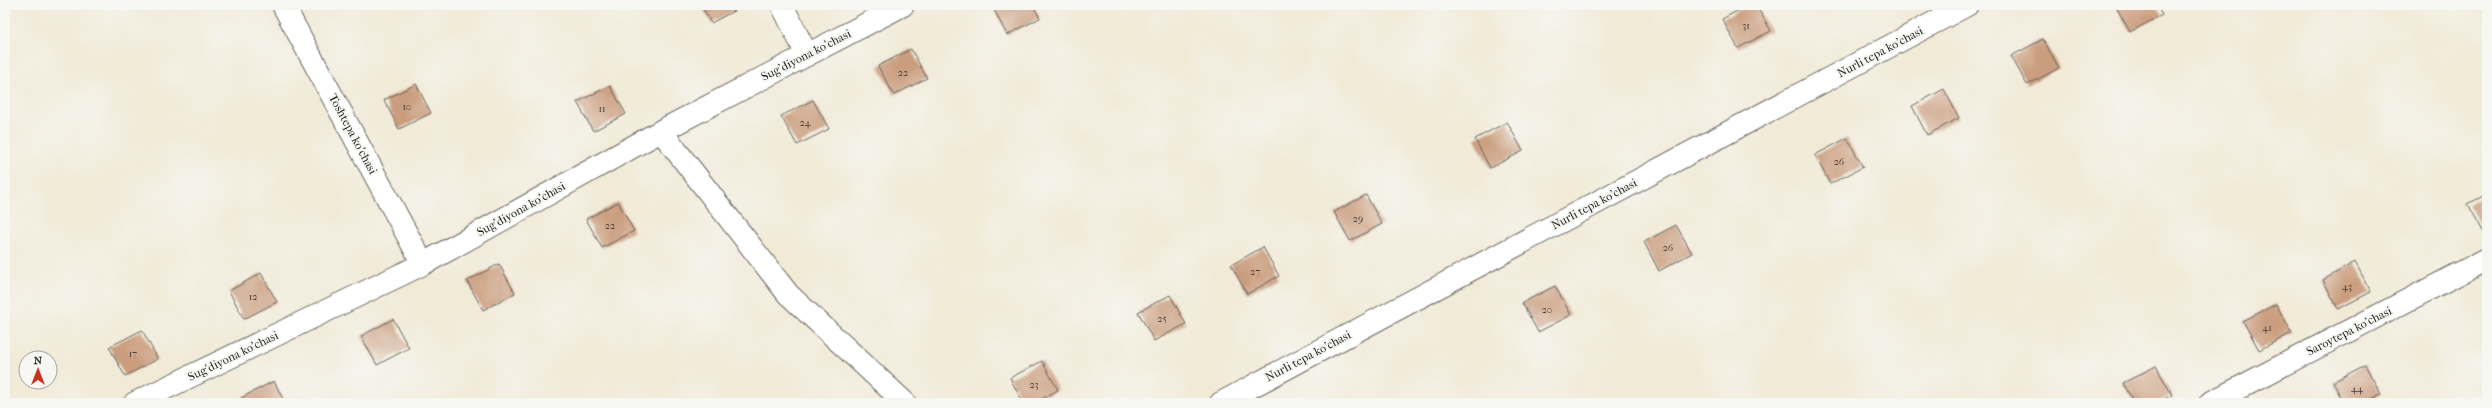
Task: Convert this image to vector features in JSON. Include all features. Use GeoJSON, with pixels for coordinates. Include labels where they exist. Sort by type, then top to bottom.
{"type":"FeatureCollection","features":[{"type":"Feature","properties":{"kind":"street","name":"Toshtepa ko'chasi"},"geometry":{"type":"LineString","coordinates":[[283,5],[423,264]]}},
{"type":"Feature","properties":{"kind":"street"},"geometry":{"type":"LineString","coordinates":[[782,5],[807,55]]}},
{"type":"Feature","properties":{"kind":"street","name":"Sug'diyona ko'chasi"},"geometry":{"type":"LineString","coordinates":[[135,403],[423,264],[661,130],[903,5]]}},
{"type":"Feature","properties":{"kind":"street","name":"Nurli tepa ko'chasi"},"geometry":{"type":"LineString","coordinates":[[1221,403],[1967,5]]}},
{"type":"Feature","properties":{"kind":"street"},"geometry":{"type":"LineString","coordinates":[[661,130],[788,294],[905,403]]}},
{"type":"Feature","properties":{"kind":"street","name":"Saroytepa ko'chasi"},"geometry":{"type":"LineString","coordinates":[[2210,403],[2487,259]]}},
{"type":"Feature","properties":{"kind":"building"},"geometry":{"type":"Polygon","coordinates":[[[701,5],[745,5],[711,23],[701,5]]]}},
{"type":"Feature","properties":{"kind":"building"},"geometry":{"type":"Polygon","coordinates":[[[1033,5],[1040,18],[1007,35],[992,6],[1033,5]]]}},
{"type":"Feature","properties":{"kind":"building"},"geometry":{"type":"Polygon","coordinates":[[[1749,5],[1756,5],[1771,31],[1738,48],[1722,19],[1749,5]]]}},
{"type":"Feature","properties":{"kind":"building"},"geometry":{"type":"Polygon","coordinates":[[[2115,5],[2156,5],[2162,15],[2130,32],[2115,5]]]}},
{"type":"Feature","properties":{"kind":"building"},"geometry":{"type":"Polygon","coordinates":[[[2043,39],[2059,68],[2027,85],[2011,56],[2043,39]]]}},
{"type":"Feature","properties":{"kind":"building"},"geometry":{"type":"Polygon","coordinates":[[[911,49],[927,78],[894,95],[878,66],[911,49]]]}},
{"type":"Feature","properties":{"kind":"building"},"geometry":{"type":"Polygon","coordinates":[[[416,84],[431,113],[399,129],[384,100],[416,84]]]}},
{"type":"Feature","properties":{"kind":"building"},"geometry":{"type":"Polygon","coordinates":[[[610,86],[626,114],[593,131],[577,102],[610,86]]]}},
{"type":"Feature","properties":{"kind":"building"},"geometry":{"type":"Polygon","coordinates":[[[1944,89],[1959,118],[1927,135],[1912,106],[1944,89]]]}},
{"type":"Feature","properties":{"kind":"building"},"geometry":{"type":"Polygon","coordinates":[[[813,100],[829,129],[797,145],[781,116],[813,100]]]}},
{"type":"Feature","properties":{"kind":"building"},"geometry":{"type":"Polygon","coordinates":[[[1507,122],[1523,151],[1490,168],[1475,139],[1507,122]]]}},
{"type":"Feature","properties":{"kind":"building"},"geometry":{"type":"Polygon","coordinates":[[[1847,138],[1863,167],[1830,184],[1815,155],[1847,138]]]}},
{"type":"Feature","properties":{"kind":"building"},"geometry":{"type":"Polygon","coordinates":[[[2487,194],[2487,231],[2484,233],[2468,204],[2487,194]]]}},
{"type":"Feature","properties":{"kind":"building"},"geometry":{"type":"Polygon","coordinates":[[[1366,195],[1382,224],[1350,241],[1334,212],[1366,195]]]}},
{"type":"Feature","properties":{"kind":"building"},"geometry":{"type":"Polygon","coordinates":[[[618,202],[634,231],[602,248],[586,219],[618,202]]]}},
{"type":"Feature","properties":{"kind":"building"},"geometry":{"type":"Polygon","coordinates":[[[1676,225],[1692,253],[1659,271],[1644,242],[1676,225]]]}},
{"type":"Feature","properties":{"kind":"building"},"geometry":{"type":"Polygon","coordinates":[[[1263,247],[1279,276],[1247,294],[1231,265],[1263,247]]]}},
{"type":"Feature","properties":{"kind":"building"},"geometry":{"type":"Polygon","coordinates":[[[2355,262],[2371,292],[2338,309],[2323,280],[2355,262]]]}},
{"type":"Feature","properties":{"kind":"building"},"geometry":{"type":"Polygon","coordinates":[[[499,264],[515,293],[483,310],[467,281],[499,264]]]}},
{"type":"Feature","properties":{"kind":"building"},"geometry":{"type":"Polygon","coordinates":[[[261,273],[277,302],[244,319],[229,291],[261,273]]]}},
{"type":"Feature","properties":{"kind":"building"},"geometry":{"type":"Polygon","coordinates":[[[1555,286],[1571,315],[1538,332],[1522,303],[1555,286]]]}},
{"type":"Feature","properties":{"kind":"building"},"geometry":{"type":"Polygon","coordinates":[[[1170,295],[1186,324],[1154,341],[1138,312],[1170,295]]]}},
{"type":"Feature","properties":{"kind":"building"},"geometry":{"type":"Polygon","coordinates":[[[2276,304],[2292,333],[2259,350],[2243,321],[2276,304]]]}},
{"type":"Feature","properties":{"kind":"building"},"geometry":{"type":"Polygon","coordinates":[[[393,319],[409,348],[377,365],[361,336],[393,319]]]}},
{"type":"Feature","properties":{"kind":"building"},"geometry":{"type":"Polygon","coordinates":[[[142,330],[158,359],[125,376],[109,347],[142,330]]]}},
{"type":"Feature","properties":{"kind":"building"},"geometry":{"type":"Polygon","coordinates":[[[1042,361],[1058,390],[1034,403],[1023,403],[1010,378],[1042,361]]]}},
{"type":"Feature","properties":{"kind":"building"},"geometry":{"type":"Polygon","coordinates":[[[2365,365],[2381,394],[2364,403],[2344,403],[2333,382],[2365,365]]]}},
{"type":"Feature","properties":{"kind":"building"},"geometry":{"type":"Polygon","coordinates":[[[2156,366],[2172,395],[2157,403],[2134,403],[2123,383],[2156,366]]]}},
{"type":"Feature","properties":{"kind":"building"},"geometry":{"type":"Polygon","coordinates":[[[274,381],[285,403],[244,403],[241,398],[274,381]]]}}]}
